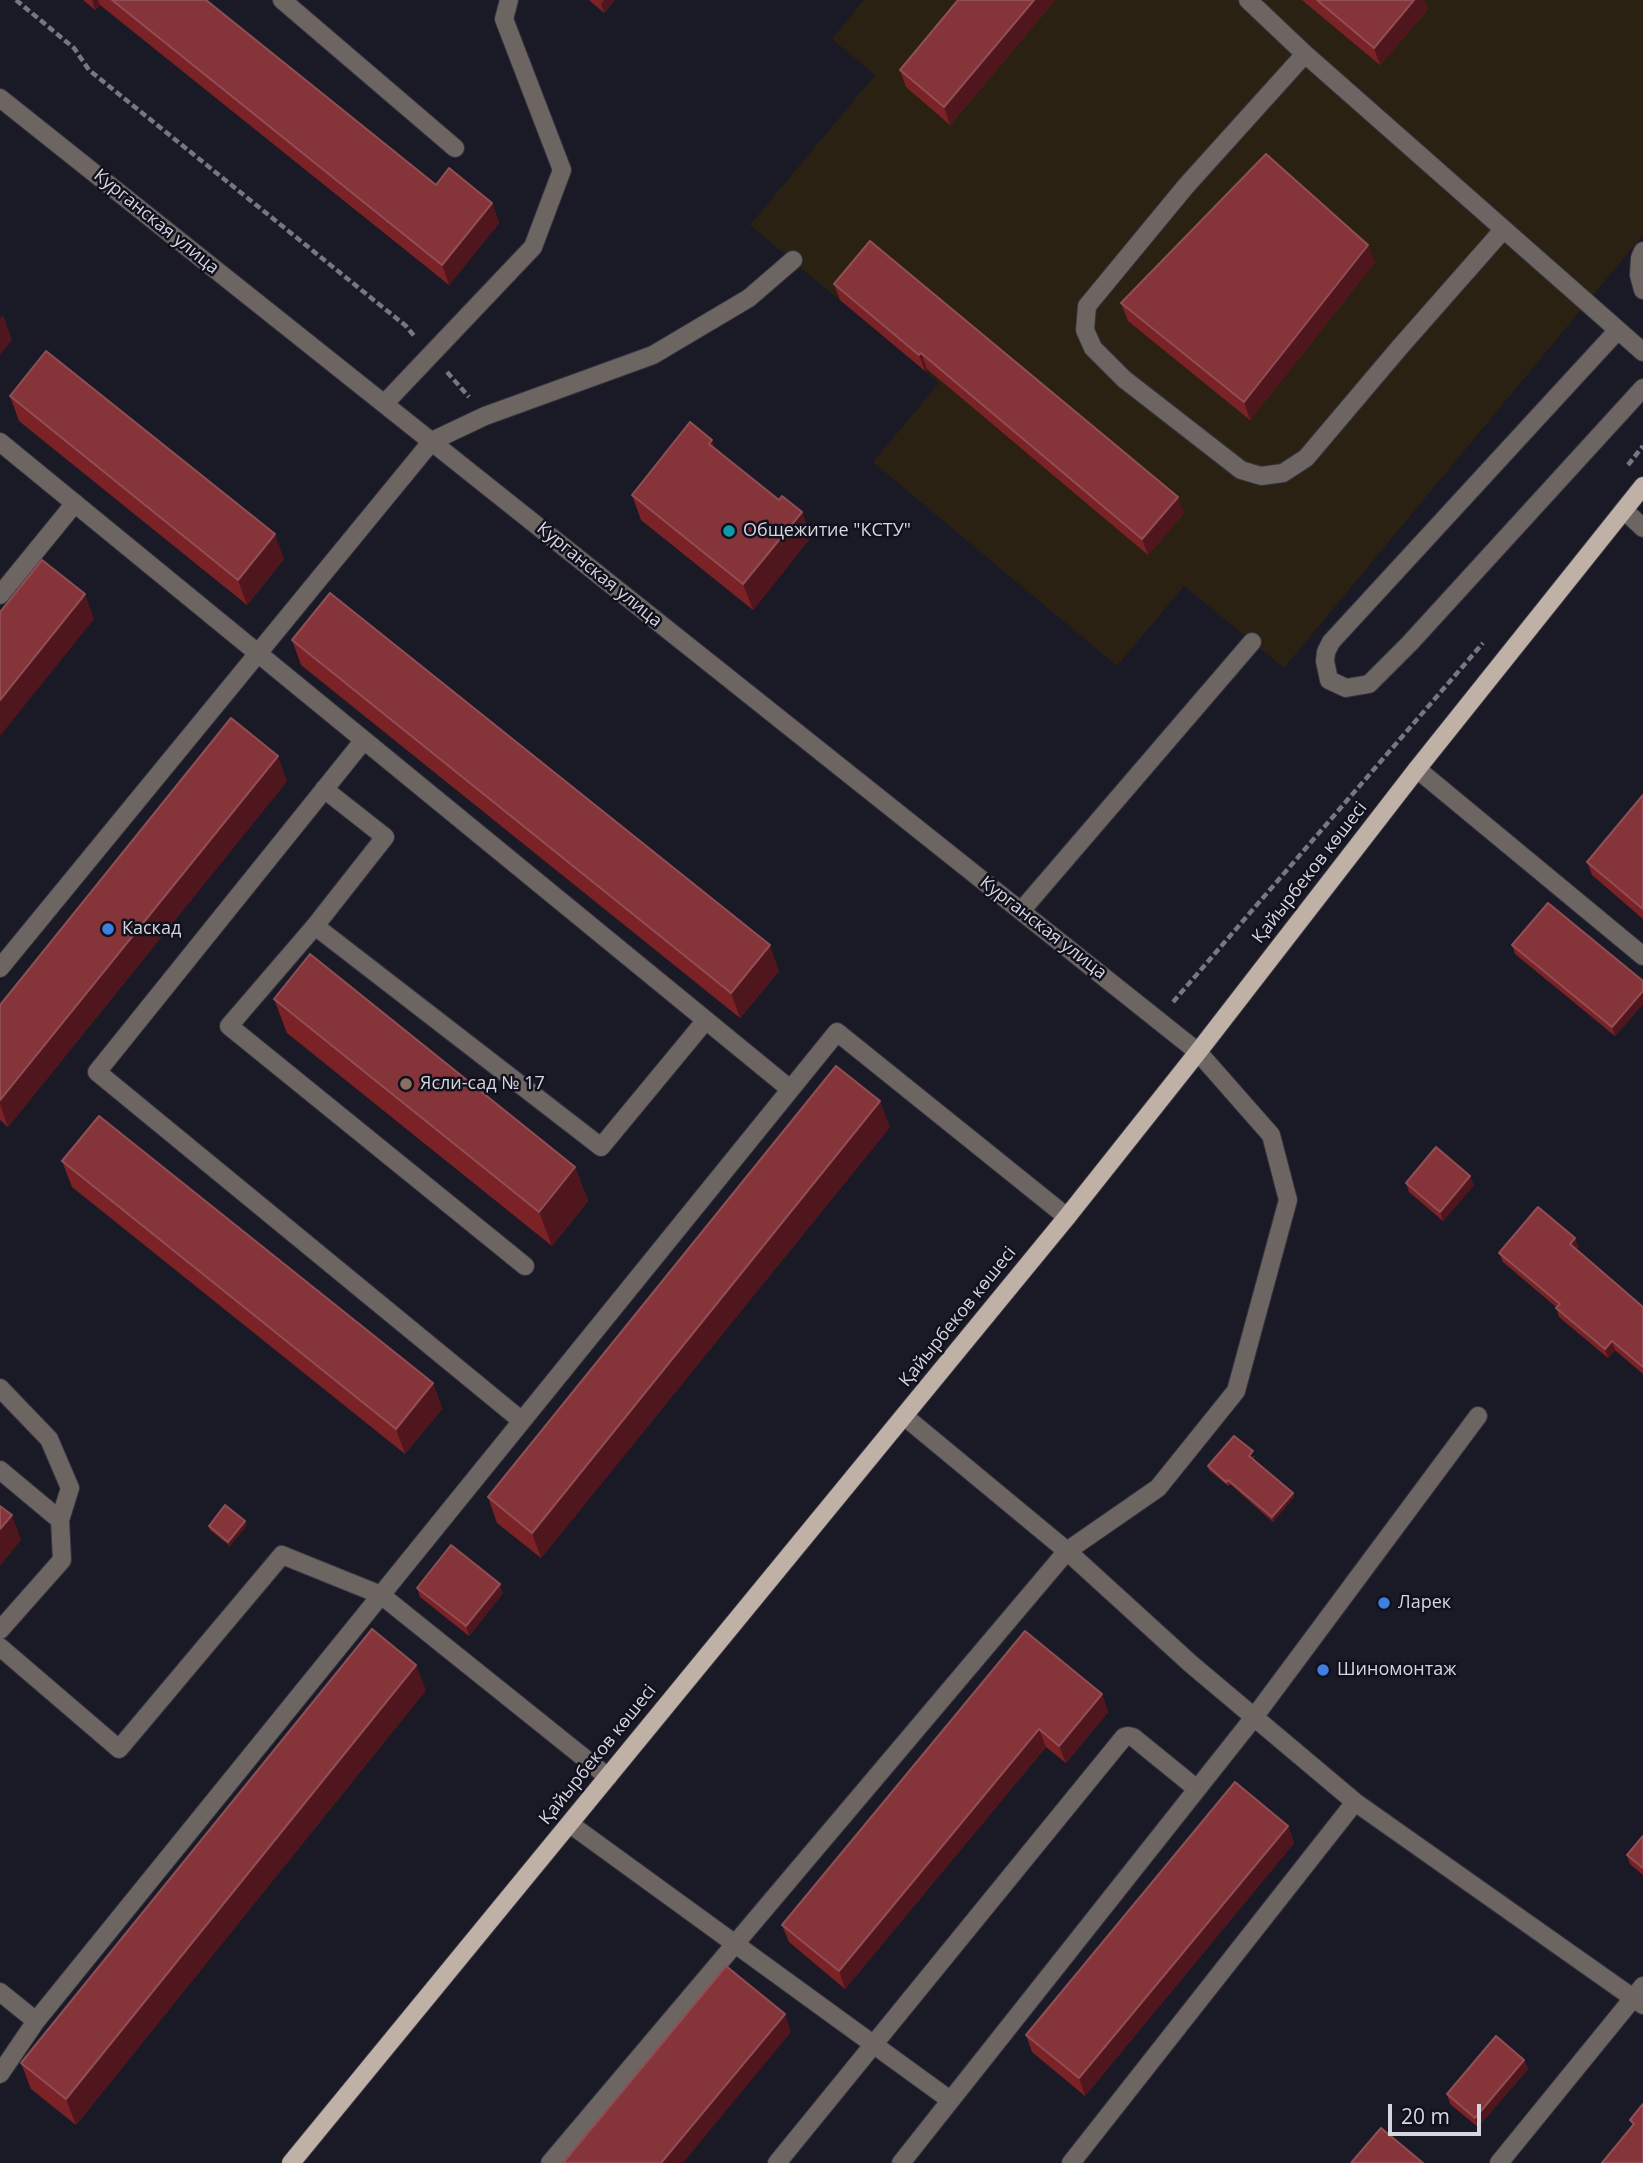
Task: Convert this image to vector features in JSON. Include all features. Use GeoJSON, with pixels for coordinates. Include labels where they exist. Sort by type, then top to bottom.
{"type":"FeatureCollection","features":[{"type":"Feature","properties":{"kind":"main road","name":"Қайырбеков көшесі"},"geometry":{"type":"LineString","coordinates":[[291,2163],[1068,1217],[1417,769],[1643,486]]}},
{"type":"Feature","properties":{"kind":"street"},"geometry":{"type":"LineString","coordinates":[[282,0],[455,148]]}},
{"type":"Feature","properties":{"kind":"street"},"geometry":{"type":"LineString","coordinates":[[384,404],[533,247],[562,170],[504,19],[509,0]]}},
{"type":"Feature","properties":{"kind":"street"},"geometry":{"type":"LineString","coordinates":[[1248,0],[1305,54],[1643,352]]}},
{"type":"Feature","properties":{"kind":"street"},"geometry":{"type":"LineString","coordinates":[[1305,54],[1186,186],[1087,306],[1085,330],[1093,348],[1125,379],[1241,470],[1261,476],[1283,473],[1306,458],[1503,230]]}},
{"type":"Feature","properties":{"kind":"street","name":"Курганская улица"},"geometry":{"type":"LineString","coordinates":[[0,98],[1158,1018],[1198,1052],[1271,1135],[1288,1200],[1236,1391],[1158,1488],[1067,1551],[550,2163]]}},
{"type":"Feature","properties":{"kind":"street"},"geometry":{"type":"LineString","coordinates":[[1643,251],[1639,275],[1643,290]]}},
{"type":"Feature","properties":{"kind":"street"},"geometry":{"type":"LineString","coordinates":[[0,968],[432,441],[485,416],[653,355],[749,298],[793,260]]}},
{"type":"Feature","properties":{"kind":"street"},"geometry":{"type":"LineString","coordinates":[[1618,330],[1331,642],[1325,661],[1329,680],[1346,688],[1369,684],[1410,643],[1643,388]]}},
{"type":"Feature","properties":{"kind":"street"},"geometry":{"type":"LineString","coordinates":[[0,442],[790,1089]]}},
{"type":"Feature","properties":{"kind":"street"},"geometry":{"type":"LineString","coordinates":[[0,595],[75,503]]}},
{"type":"Feature","properties":{"kind":"street"},"geometry":{"type":"LineString","coordinates":[[1624,510],[1643,528]]}},
{"type":"Feature","properties":{"kind":"street"},"geometry":{"type":"LineString","coordinates":[[1021,911],[1252,642]]}},
{"type":"Feature","properties":{"kind":"street"},"geometry":{"type":"LineString","coordinates":[[364,740],[97,1072],[522,1421]]}},
{"type":"Feature","properties":{"kind":"street"},"geometry":{"type":"LineString","coordinates":[[1417,769],[1643,956]]}},
{"type":"Feature","properties":{"kind":"street"},"geometry":{"type":"LineString","coordinates":[[324,789],[385,837],[315,926],[229,1026],[525,1266]]}},
{"type":"Feature","properties":{"kind":"street"},"geometry":{"type":"LineString","coordinates":[[315,926],[601,1147],[706,1020]]}},
{"type":"Feature","properties":{"kind":"street"},"geometry":{"type":"LineString","coordinates":[[0,2074],[36,2021],[837,1032],[1068,1217]]}},
{"type":"Feature","properties":{"kind":"street"},"geometry":{"type":"LineString","coordinates":[[0,1388],[49,1439],[70,1488],[60,1520],[62,1560],[0,1630]]}},
{"type":"Feature","properties":{"kind":"street"},"geometry":{"type":"LineString","coordinates":[[904,1416],[1067,1551],[1191,1664],[1356,1802],[1640,1996],[1499,2163]]}},
{"type":"Feature","properties":{"kind":"street"},"geometry":{"type":"LineString","coordinates":[[901,2163],[1255,1716],[1478,1416]]}},
{"type":"Feature","properties":{"kind":"street"},"geometry":{"type":"LineString","coordinates":[[0,1470],[60,1520]]}},
{"type":"Feature","properties":{"kind":"street"},"geometry":{"type":"LineString","coordinates":[[0,1647],[119,1749],[282,1555],[381,1595],[608,1777]]}},
{"type":"Feature","properties":{"kind":"street"},"geometry":{"type":"LineString","coordinates":[[777,2163],[1124,1737],[1133,1737],[1197,1788]]}},
{"type":"Feature","properties":{"kind":"street"},"geometry":{"type":"LineString","coordinates":[[1071,2163],[1356,1802]]}},
{"type":"Feature","properties":{"kind":"street"},"geometry":{"type":"LineString","coordinates":[[569,1824],[950,2100]]}},
{"type":"Feature","properties":{"kind":"street"},"geometry":{"type":"LineString","coordinates":[[0,1992],[36,2021]]}},
{"type":"Feature","properties":{"kind":"path"},"geometry":{"type":"LineString","coordinates":[[16,0],[74,48],[89,69],[406,326],[485,416]]}},
{"type":"Feature","properties":{"kind":"path"},"geometry":{"type":"LineString","coordinates":[[1626,467],[1643,446]]}},
{"type":"Feature","properties":{"kind":"path"},"geometry":{"type":"LineString","coordinates":[[1158,1018],[1491,634]]}},
{"type":"Feature","properties":{"kind":"shaded area"},"geometry":{"type":"Polygon","coordinates":[[[864,0],[1643,0],[1643,235],[1284,668],[1184,586],[1117,666],[873,462],[939,383],[750,225],[875,75],[832,39],[864,0]]]}},
{"type":"Feature","properties":{"kind":"building"},"geometry":{"type":"Polygon","coordinates":[[[112,0],[206,0],[436,185],[449,168],[492,203],[442,265],[112,0]]]}},
{"type":"Feature","properties":{"kind":"building"},"geometry":{"type":"Polygon","coordinates":[[[958,0],[1034,0],[944,107],[900,70],[958,0]]]}},
{"type":"Feature","properties":{"kind":"building"},"geometry":{"type":"Polygon","coordinates":[[[1317,0],[1414,0],[1374,48],[1317,0]]]}},
{"type":"Feature","properties":{"kind":"building"},"geometry":{"type":"Polygon","coordinates":[[[1266,154],[1368,245],[1244,402],[1121,303],[1266,154]]]}},
{"type":"Feature","properties":{"kind":"building"},"geometry":{"type":"Polygon","coordinates":[[[870,241],[1178,497],[1142,539],[921,353],[919,355],[834,284],[870,241]]]}},
{"type":"Feature","properties":{"kind":"building"},"geometry":{"type":"Polygon","coordinates":[[[46,351],[275,534],[238,580],[10,396],[46,351]]]}},
{"type":"Feature","properties":{"kind":"building","name":"Общежитие \"КСТУ\""},"geometry":{"type":"Polygon","coordinates":[[[690,422],[712,440],[709,444],[779,500],[782,496],[802,512],[743,584],[632,495],[690,422]]]}},
{"type":"Feature","properties":{"kind":"building"},"geometry":{"type":"Polygon","coordinates":[[[42,560],[85,594],[0,700],[0,612],[42,560]]]}},
{"type":"Feature","properties":{"kind":"building"},"geometry":{"type":"Polygon","coordinates":[[[330,593],[770,945],[731,993],[292,640],[330,593]]]}},
{"type":"Feature","properties":{"kind":"building"},"geometry":{"type":"Polygon","coordinates":[[[231,718],[278,756],[0,1100],[0,1005],[231,718]]]}},
{"type":"Feature","properties":{"kind":"building"},"geometry":{"type":"Polygon","coordinates":[[[1643,795],[1643,909],[1587,862],[1643,795]]]}},
{"type":"Feature","properties":{"kind":"building"},"geometry":{"type":"Polygon","coordinates":[[[1548,903],[1643,981],[1643,991],[1612,1027],[1512,945],[1548,903]]]}},
{"type":"Feature","properties":{"kind":"building"},"geometry":{"type":"Polygon","coordinates":[[[310,954],[575,1167],[539,1212],[274,999],[310,954]]]}},
{"type":"Feature","properties":{"kind":"building"},"geometry":{"type":"Polygon","coordinates":[[[836,1066],[880,1101],[532,1533],[488,1497],[836,1066]]]}},
{"type":"Feature","properties":{"kind":"building"},"geometry":{"type":"Polygon","coordinates":[[[99,1116],[433,1383],[396,1429],[62,1161],[99,1116]]]}},
{"type":"Feature","properties":{"kind":"building"},"geometry":{"type":"Polygon","coordinates":[[[1436,1147],[1470,1176],[1440,1212],[1406,1183],[1436,1147]]]}},
{"type":"Feature","properties":{"kind":"building"},"geometry":{"type":"Polygon","coordinates":[[[1538,1207],[1575,1238],[1570,1244],[1643,1307],[1643,1367],[1612,1341],[1605,1349],[1556,1308],[1560,1304],[1499,1253],[1538,1207]]]}},
{"type":"Feature","properties":{"kind":"building"},"geometry":{"type":"Polygon","coordinates":[[[1234,1436],[1253,1451],[1249,1456],[1293,1493],[1272,1517],[1208,1466],[1234,1436]]]}},
{"type":"Feature","properties":{"kind":"building"},"geometry":{"type":"Polygon","coordinates":[[[225,1505],[245,1521],[228,1542],[209,1526],[225,1505]]]}},
{"type":"Feature","properties":{"kind":"building"},"geometry":{"type":"Polygon","coordinates":[[[0,1506],[12,1515],[0,1529],[0,1506]]]}},
{"type":"Feature","properties":{"kind":"building"},"geometry":{"type":"Polygon","coordinates":[[[451,1545],[500,1584],[466,1626],[417,1588],[451,1545]]]}},
{"type":"Feature","properties":{"kind":"building"},"geometry":{"type":"Polygon","coordinates":[[[372,1629],[416,1665],[66,2099],[21,2063],[372,1629]]]}},
{"type":"Feature","properties":{"kind":"building"},"geometry":{"type":"Polygon","coordinates":[[[1025,1631],[1102,1694],[1059,1746],[1039,1729],[839,1971],[782,1925],[1025,1631]]]}},
{"type":"Feature","properties":{"kind":"building"},"geometry":{"type":"Polygon","coordinates":[[[1235,1782],[1288,1826],[1079,2078],[1026,2035],[1235,1782]]]}},
{"type":"Feature","properties":{"kind":"building"},"geometry":{"type":"Polygon","coordinates":[[[1643,1836],[1643,1868],[1627,1855],[1643,1836]]]}},
{"type":"Feature","properties":{"kind":"building"},"geometry":{"type":"Polygon","coordinates":[[[726,1966],[785,2014],[661,2163],[563,2163],[726,1966]]]}},
{"type":"Feature","properties":{"kind":"building"},"geometry":{"type":"Polygon","coordinates":[[[1496,2036],[1524,2060],[1475,2118],[1447,2094],[1496,2036]]]}},
{"type":"Feature","properties":{"kind":"building"},"geometry":{"type":"Polygon","coordinates":[[[1643,2104],[1643,2163],[1602,2163],[1634,2124],[1630,2120],[1643,2104]]]}},
{"type":"Feature","properties":{"kind":"building"},"geometry":{"type":"Polygon","coordinates":[[[1381,2128],[1423,2163],[1351,2163],[1381,2128]]]}},
{"type":"Feature","properties":{"kind":"place","name":"Общежитие \"КСТУ\""},"geometry":{"type":"Point","coordinates":[729,531]}},
{"type":"Feature","properties":{"kind":"place","name":"Каскад"},"geometry":{"type":"Point","coordinates":[108,929]}},
{"type":"Feature","properties":{"kind":"place","name":"Ясли-сад № 17"},"geometry":{"type":"Point","coordinates":[406,1084]}},
{"type":"Feature","properties":{"kind":"place","name":"Ларек"},"geometry":{"type":"Point","coordinates":[1384,1603]}},
{"type":"Feature","properties":{"kind":"place","name":"Шиномонтаж"},"geometry":{"type":"Point","coordinates":[1323,1670]}}]}
